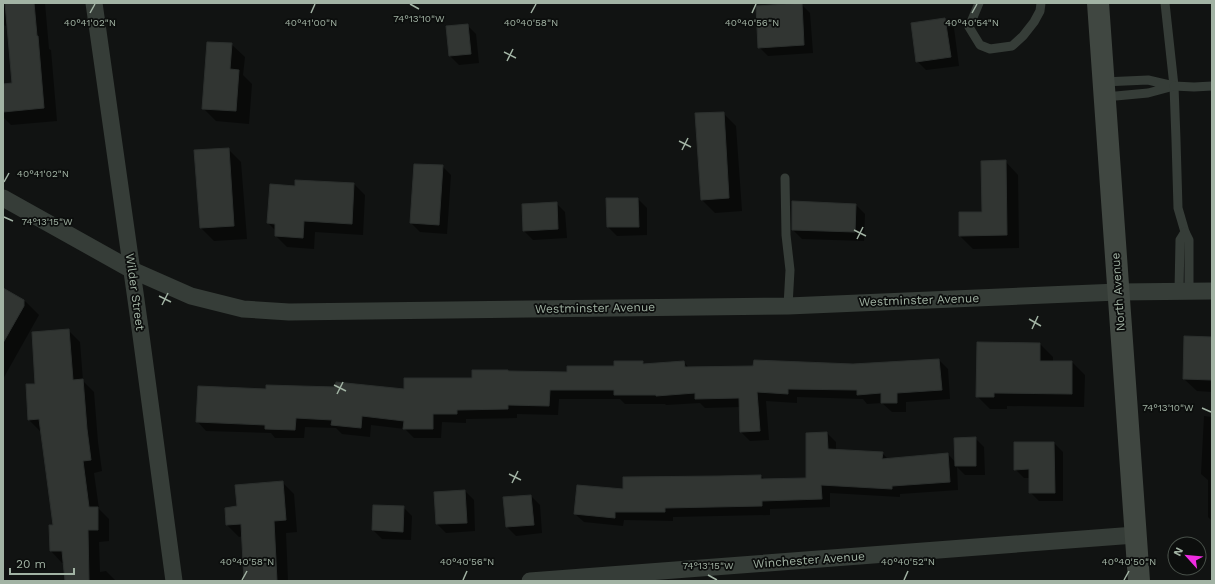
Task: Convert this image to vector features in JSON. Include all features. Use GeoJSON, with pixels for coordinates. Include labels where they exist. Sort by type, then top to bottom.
{"type":"FeatureCollection","features":[{"type":"Feature","properties":{"kind":"main road","name":"North Avenue"},"geometry":{"type":"LineString","coordinates":[[1098,3],[1139,581]]}},
{"type":"Feature","properties":{"kind":"street","name":"Wilder Street"},"geometry":{"type":"LineString","coordinates":[[94,3],[174,581]]}},
{"type":"Feature","properties":{"kind":"street","name":"Westminster Avenue"},"geometry":{"type":"LineString","coordinates":[[3,198],[132,270],[191,296],[243,308],[289,312],[788,306],[1118,292],[1212,291]]}},
{"type":"Feature","properties":{"kind":"street","name":"Winchester Avenue"},"geometry":{"type":"LineString","coordinates":[[530,581],[1135,535]]}},
{"type":"Feature","properties":{"kind":"lane"},"geometry":{"type":"LineString","coordinates":[[979,3],[970,27],[980,45],[990,49],[1012,46],[1023,36],[1034,22],[1040,11],[1042,3]]}},
{"type":"Feature","properties":{"kind":"lane"},"geometry":{"type":"LineString","coordinates":[[1165,3],[1174,86],[1178,208],[1185,232],[1190,240],[1184,291]]}},
{"type":"Feature","properties":{"kind":"lane"},"geometry":{"type":"LineString","coordinates":[[1104,89],[1148,80],[1174,86],[1212,86]]}},
{"type":"Feature","properties":{"kind":"lane"},"geometry":{"type":"LineString","coordinates":[[1104,89],[1148,93],[1174,86]]}},
{"type":"Feature","properties":{"kind":"lane"},"geometry":{"type":"LineString","coordinates":[[785,178],[786,235],[790,270],[788,306]]}},
{"type":"Feature","properties":{"kind":"building"},"geometry":{"type":"Polygon","coordinates":[[[5,3],[34,3],[44,108],[3,112],[3,84],[12,83],[5,3]]]}},
{"type":"Feature","properties":{"kind":"building"},"geometry":{"type":"Polygon","coordinates":[[[802,3],[804,45],[758,48],[756,6],[802,3]]]}},
{"type":"Feature","properties":{"kind":"building"},"geometry":{"type":"Polygon","coordinates":[[[945,18],[951,57],[916,62],[911,23],[945,18]]]}},
{"type":"Feature","properties":{"kind":"building"},"geometry":{"type":"Polygon","coordinates":[[[468,24],[471,54],[449,56],[446,26],[468,24]]]}},
{"type":"Feature","properties":{"kind":"building"},"geometry":{"type":"Polygon","coordinates":[[[207,42],[232,43],[230,69],[239,70],[236,111],[202,109],[207,42]]]}},
{"type":"Feature","properties":{"kind":"building"},"geometry":{"type":"Polygon","coordinates":[[[724,112],[729,198],[701,200],[695,113],[724,112]]]}},
{"type":"Feature","properties":{"kind":"building"},"geometry":{"type":"Polygon","coordinates":[[[229,148],[234,226],[200,228],[194,150],[229,148]]]}},
{"type":"Feature","properties":{"kind":"building"},"geometry":{"type":"Polygon","coordinates":[[[1006,160],[1007,235],[959,236],[959,212],[982,212],[981,161],[1006,160]]]}},
{"type":"Feature","properties":{"kind":"building"},"geometry":{"type":"Polygon","coordinates":[[[414,164],[443,165],[439,225],[410,223],[414,164]]]}},
{"type":"Feature","properties":{"kind":"building"},"geometry":{"type":"Polygon","coordinates":[[[295,180],[354,183],[352,224],[304,221],[303,238],[275,236],[275,224],[267,223],[270,184],[295,186],[295,180]]]}},
{"type":"Feature","properties":{"kind":"building"},"geometry":{"type":"Polygon","coordinates":[[[606,198],[638,198],[639,227],[607,227],[606,198]]]}},
{"type":"Feature","properties":{"kind":"building"},"geometry":{"type":"Polygon","coordinates":[[[792,201],[856,204],[855,232],[792,230],[792,201]]]}},
{"type":"Feature","properties":{"kind":"building"},"geometry":{"type":"Polygon","coordinates":[[[557,202],[558,229],[523,231],[522,204],[557,202]]]}},
{"type":"Feature","properties":{"kind":"building"},"geometry":{"type":"Polygon","coordinates":[[[3,288],[24,300],[24,306],[3,343],[3,288]]]}},
{"type":"Feature","properties":{"kind":"building"},"geometry":{"type":"Polygon","coordinates":[[[69,329],[73,380],[83,379],[91,460],[83,461],[89,507],[98,507],[98,530],[88,530],[89,581],[65,581],[62,551],[50,551],[49,525],[53,525],[39,419],[28,420],[26,384],[35,384],[32,332],[69,329]]]}},
{"type":"Feature","properties":{"kind":"building"},"geometry":{"type":"Polygon","coordinates":[[[1184,336],[1212,337],[1212,380],[1183,379],[1184,336]]]}},
{"type":"Feature","properties":{"kind":"building"},"geometry":{"type":"Polygon","coordinates":[[[977,342],[1040,343],[1040,361],[1072,361],[1072,394],[994,393],[994,397],[976,397],[977,342]]]}},
{"type":"Feature","properties":{"kind":"building"},"geometry":{"type":"Polygon","coordinates":[[[939,359],[942,390],[897,393],[897,403],[881,403],[881,393],[857,395],[857,390],[788,389],[788,394],[757,392],[760,431],[740,432],[739,398],[695,399],[695,393],[656,396],[614,395],[614,390],[550,390],[549,406],[508,405],[508,409],[457,410],[457,414],[433,414],[433,429],[403,429],[404,421],[362,416],[361,428],[331,425],[332,420],[296,418],[295,430],[265,429],[265,425],[196,422],[198,386],[266,389],[266,385],[335,387],[336,382],[404,389],[404,378],[472,378],[472,370],[567,372],[567,366],[614,366],[614,361],[643,361],[643,364],[684,361],[685,367],[753,366],[754,360],[853,364],[939,359]]]}},
{"type":"Feature","properties":{"kind":"building"},"geometry":{"type":"Polygon","coordinates":[[[827,432],[828,449],[883,452],[882,459],[948,453],[950,482],[892,486],[892,489],[821,485],[822,499],[762,501],[762,506],[665,508],[665,512],[615,512],[615,518],[574,514],[577,485],[623,489],[623,477],[761,475],[761,479],[806,478],[806,433],[827,432]]]}},
{"type":"Feature","properties":{"kind":"building"},"geometry":{"type":"Polygon","coordinates":[[[976,437],[976,466],[955,466],[954,438],[976,437]]]}},
{"type":"Feature","properties":{"kind":"building"},"geometry":{"type":"Polygon","coordinates":[[[1014,442],[1054,442],[1055,493],[1029,493],[1029,469],[1014,470],[1014,442]]]}},
{"type":"Feature","properties":{"kind":"building"},"geometry":{"type":"Polygon","coordinates":[[[283,481],[286,520],[274,521],[277,581],[244,581],[241,524],[226,525],[225,508],[237,506],[235,485],[283,481]]]}},
{"type":"Feature","properties":{"kind":"building"},"geometry":{"type":"Polygon","coordinates":[[[465,490],[467,523],[436,524],[434,492],[465,490]]]}},
{"type":"Feature","properties":{"kind":"building"},"geometry":{"type":"Polygon","coordinates":[[[531,495],[534,525],[506,527],[503,497],[531,495]]]}},
{"type":"Feature","properties":{"kind":"building"},"geometry":{"type":"Polygon","coordinates":[[[373,505],[404,506],[403,532],[372,530],[373,505]]]}}]}
